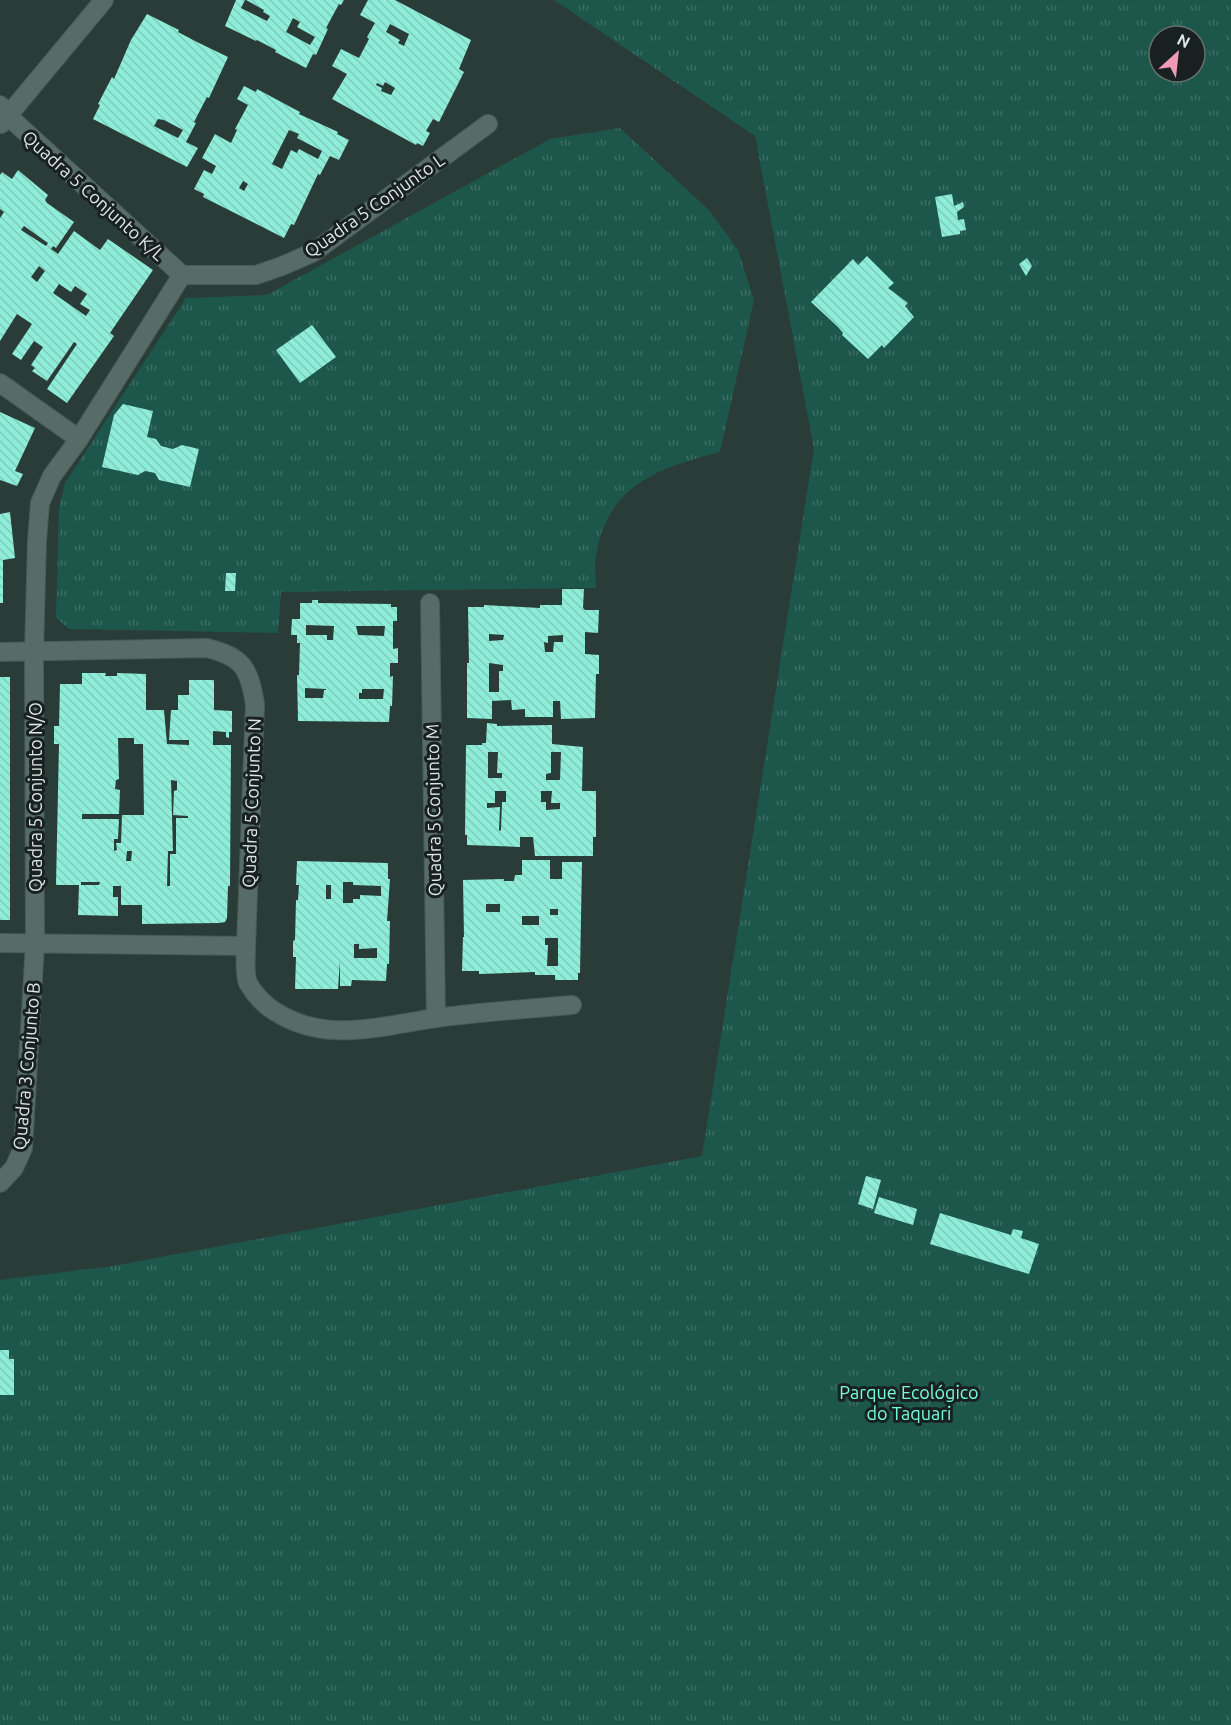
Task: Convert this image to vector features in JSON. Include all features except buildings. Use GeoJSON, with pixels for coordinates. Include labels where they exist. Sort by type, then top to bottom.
{"type":"FeatureCollection","features":[{"type":"Feature","properties":{"kind":"street"},"geometry":{"type":"LineString","coordinates":[[2,115],[99,2]]}},
{"type":"Feature","properties":{"kind":"street","name":"Quadra 5 Conjunto K/L"},"geometry":{"type":"LineString","coordinates":[[2,115],[182,275]]}},
{"type":"Feature","properties":{"kind":"street","name":"Quadra 5 Conjunto L"},"geometry":{"type":"LineString","coordinates":[[182,275],[256,275],[314,252],[489,124]]}},
{"type":"Feature","properties":{"kind":"street","name":"Quadra 5 Conjunto N/O"},"geometry":{"type":"LineString","coordinates":[[35,943],[34,652],[40,503],[52,476],[79,439],[182,275]]}},
{"type":"Feature","properties":{"kind":"street"},"geometry":{"type":"LineString","coordinates":[[0,383],[79,439]]}},
{"type":"Feature","properties":{"kind":"street","name":"Quadra 5 Conjunto M"},"geometry":{"type":"LineString","coordinates":[[430,603],[436,1018]]}},
{"type":"Feature","properties":{"kind":"street","name":"Quadra 5 Conjunto N"},"geometry":{"type":"LineString","coordinates":[[0,652],[207,648],[229,654],[243,667],[251,680],[255,704],[246,946]]}},
{"type":"Feature","properties":{"kind":"street"},"geometry":{"type":"LineString","coordinates":[[0,942],[246,946],[247,981],[266,1006],[302,1026],[339,1030],[373,1029],[436,1018],[572,1005]]}},
{"type":"Feature","properties":{"kind":"street","name":"Quadra 3 Conjunto B"},"geometry":{"type":"LineString","coordinates":[[0,1183],[14,1168],[23,1148],[35,943]]}},
{"type":"Feature","properties":{"kind":"green space","name":"Parque Ecológico do Taquari"},"geometry":{"type":"Polygon","coordinates":[[[554,0],[1231,0],[1231,1725],[0,1725],[0,1280],[113,1266],[702,1156],[814,449],[755,136],[554,0]]]}},
{"type":"Feature","properties":{"kind":"green space"},"geometry":{"type":"Polygon","coordinates":[[[620,128],[710,211],[738,250],[754,300],[720,452],[657,473],[624,495],[612,511],[602,531],[595,559],[596,588],[281,592],[278,633],[69,629],[56,618],[59,509],[65,483],[186,298],[267,295],[550,139],[620,128]]]}}]}
